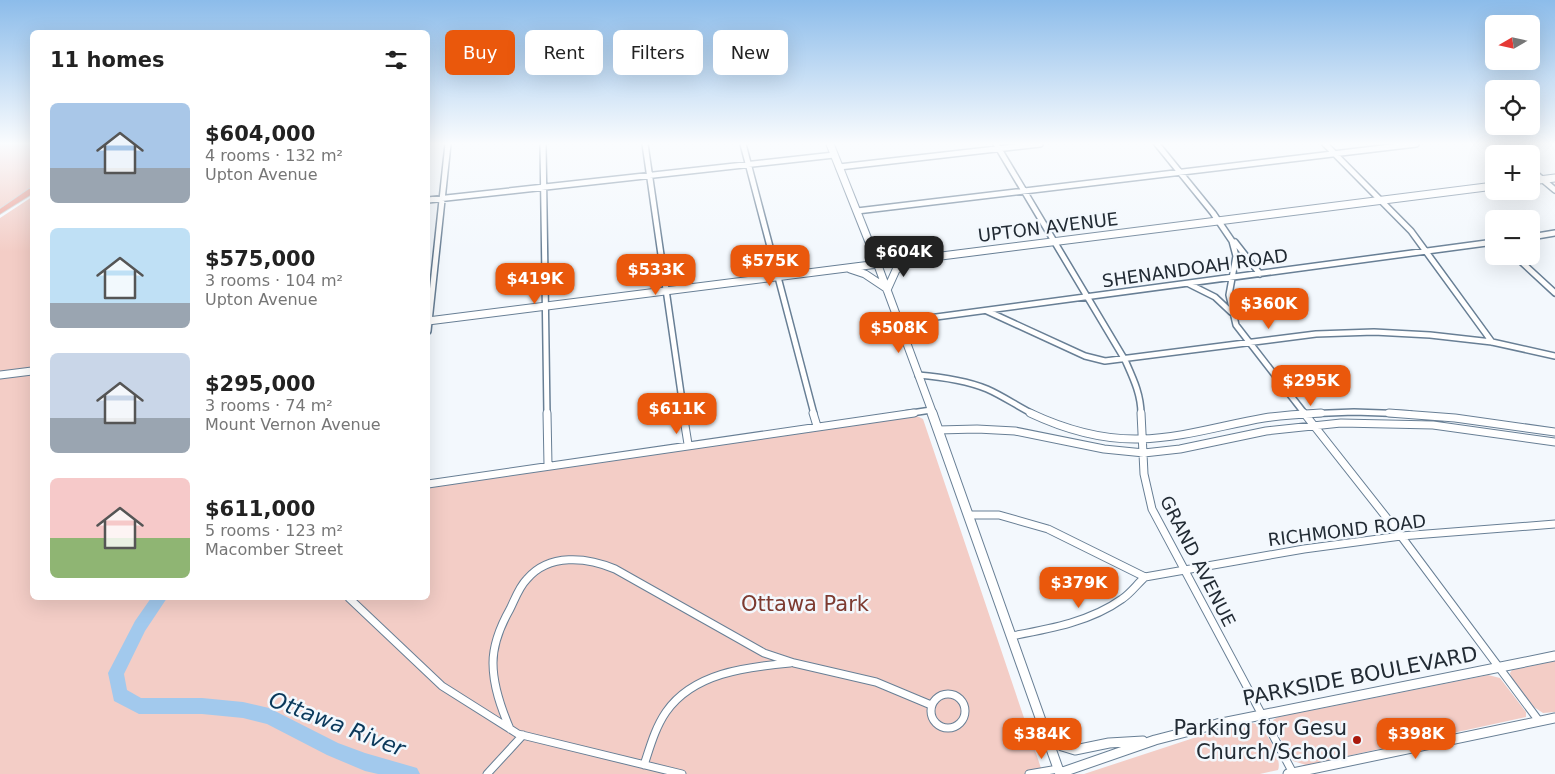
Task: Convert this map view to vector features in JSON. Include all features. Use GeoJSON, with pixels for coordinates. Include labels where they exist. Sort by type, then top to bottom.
{"type":"FeatureCollection","features":[{"type":"Feature","properties":{"kind":"main road"},"geometry":{"type":"LineString","coordinates":[[0,212],[30,192]]}},
{"type":"Feature","properties":{"kind":"street"},"geometry":{"type":"LineString","coordinates":[[430,303],[444,180]]}},
{"type":"Feature","properties":{"kind":"street"},"geometry":{"type":"LineString","coordinates":[[544,180],[548,465]]}},
{"type":"Feature","properties":{"kind":"street"},"geometry":{"type":"LineString","coordinates":[[430,200],[604,180]]}},
{"type":"Feature","properties":{"kind":"street"},"geometry":{"type":"LineString","coordinates":[[650,180],[688,444]]}},
{"type":"Feature","properties":{"kind":"street"},"geometry":{"type":"LineString","coordinates":[[752,180],[817,426]]}},
{"type":"Feature","properties":{"kind":"street"},"geometry":{"type":"LineString","coordinates":[[844,180],[970,515],[1059,772],[1029,774]]}},
{"type":"Feature","properties":{"kind":"street","name":"GRAND AVENUE"},"geometry":{"type":"LineString","coordinates":[[1018,180],[1125,360],[1141,403],[1142,453],[1147,491],[1152,509],[1291,774]]}},
{"type":"Feature","properties":{"kind":"street"},"geometry":{"type":"LineString","coordinates":[[857,210],[1113,180]]}},
{"type":"Feature","properties":{"kind":"street"},"geometry":{"type":"LineString","coordinates":[[1186,180],[1218,220],[1235,247],[1236,255],[1230,278],[1229,299],[1236,325],[1303,414],[1401,536],[1539,721]]}},
{"type":"Feature","properties":{"kind":"street"},"geometry":{"type":"LineString","coordinates":[[1361,180],[1426,250],[1492,342]]}},
{"type":"Feature","properties":{"kind":"street"},"geometry":{"type":"LineString","coordinates":[[1544,180],[1555,190]]}},
{"type":"Feature","properties":{"kind":"street","name":"UPTON AVENUE"},"geometry":{"type":"LineString","coordinates":[[430,321],[1485,187]]}},
{"type":"Feature","properties":{"kind":"street"},"geometry":{"type":"LineString","coordinates":[[1222,226],[1260,274]]}},
{"type":"Feature","properties":{"kind":"street"},"geometry":{"type":"LineString","coordinates":[[1540,235],[1555,233]]}},
{"type":"Feature","properties":{"kind":"street"},"geometry":{"type":"LineString","coordinates":[[868,240],[889,253],[912,259]]}},
{"type":"Feature","properties":{"kind":"street","name":"SHENANDOAH ROAD"},"geometry":{"type":"LineString","coordinates":[[899,322],[1485,243]]}},
{"type":"Feature","properties":{"kind":"street"},"geometry":{"type":"LineString","coordinates":[[887,290],[896,270],[912,259]]}},
{"type":"Feature","properties":{"kind":"street"},"geometry":{"type":"LineString","coordinates":[[1525,265],[1555,293]]}},
{"type":"Feature","properties":{"kind":"street"},"geometry":{"type":"LineString","coordinates":[[841,268],[866,274],[887,290]]}},
{"type":"Feature","properties":{"kind":"street"},"geometry":{"type":"LineString","coordinates":[[1188,284],[1211,294],[1231,312]]}},
{"type":"Feature","properties":{"kind":"street"},"geometry":{"type":"LineString","coordinates":[[987,311],[1084,356],[1105,361],[1125,360],[1316,334],[1374,332],[1430,335],[1492,342],[1555,356]]}},
{"type":"Feature","properties":{"kind":"street"},"geometry":{"type":"LineString","coordinates":[[0,375],[30,370]]}},
{"type":"Feature","properties":{"kind":"street"},"geometry":{"type":"LineString","coordinates":[[918,375],[980,386],[1047,420],[1081,432],[1114,438],[1142,440],[1175,438],[1249,421],[1303,414],[1353,412],[1409,413],[1486,421],[1555,432]]}},
{"type":"Feature","properties":{"kind":"street"},"geometry":{"type":"LineString","coordinates":[[430,484],[688,444],[931,410]]}},
{"type":"Feature","properties":{"kind":"street"},"geometry":{"type":"LineString","coordinates":[[938,430],[982,429],[1023,432],[1096,448],[1142,453],[1187,449],[1249,435],[1312,425],[1367,423],[1430,426],[1555,442]]}},
{"type":"Feature","properties":{"kind":"street"},"geometry":{"type":"LineString","coordinates":[[970,515],[999,515],[1048,529],[1145,577],[1122,599],[1096,614],[1052,628],[1011,636]]}},
{"type":"Feature","properties":{"kind":"street","name":"RICHMOND ROAD"},"geometry":{"type":"LineString","coordinates":[[1145,577],[1304,549],[1401,536],[1555,524]]}},
{"type":"Feature","properties":{"kind":"street"},"geometry":{"type":"LineString","coordinates":[[510,729],[497,692],[493,661],[495,644],[506,616],[526,579],[539,568],[554,562],[580,558],[599,561],[636,580],[743,643],[764,653],[794,663],[876,682],[931,705]]}},
{"type":"Feature","properties":{"kind":"street"},"geometry":{"type":"LineString","coordinates":[[351,600],[442,686],[510,729],[523,735],[682,774]]}},
{"type":"Feature","properties":{"kind":"street","name":"PARKSIDE BOULEVARD"},"geometry":{"type":"LineString","coordinates":[[1059,772],[1154,740],[1261,715],[1555,656]]}},
{"type":"Feature","properties":{"kind":"street"},"geometry":{"type":"LineString","coordinates":[[644,765],[661,719],[679,696],[690,688],[716,677],[742,670],[794,663]]}},
{"type":"Feature","properties":{"kind":"street"},"geometry":{"type":"LineString","coordinates":[[941,694],[950,694],[958,698],[963,705],[964,720],[953,728],[944,727],[932,715],[931,705],[934,698],[941,694]]}},
{"type":"Feature","properties":{"kind":"street"},"geometry":{"type":"LineString","coordinates":[[1291,774],[1555,718]]}},
{"type":"Feature","properties":{"kind":"street"},"geometry":{"type":"LineString","coordinates":[[489,773],[523,735]]}},
{"type":"Feature","properties":{"kind":"street"},"geometry":{"type":"LineString","coordinates":[[1046,735],[1062,746],[1075,750],[1109,743],[1154,740]]}},
{"type":"Feature","properties":{"kind":"green space"},"geometry":{"type":"Polygon","coordinates":[[[0,180],[30,180],[30,188],[0,208],[0,180]]]}},
{"type":"Feature","properties":{"kind":"green space","name":"Ottawa Park"},"geometry":{"type":"Polygon","coordinates":[[[30,198],[30,600],[430,600],[430,488],[917,416],[923,419],[1043,774],[0,774],[0,218],[30,198]]]}},
{"type":"Feature","properties":{"kind":"green space"},"geometry":{"type":"Polygon","coordinates":[[[1555,661],[1555,712],[1543,713],[1534,707],[1510,673],[1512,670],[1555,661]]]}},
{"type":"Feature","properties":{"kind":"green space"},"geometry":{"type":"Polygon","coordinates":[[[1488,675],[1500,678],[1526,712],[1526,717],[1306,765],[1293,761],[1273,725],[1273,720],[1278,717],[1488,675]]]}},
{"type":"Feature","properties":{"kind":"green space"},"geometry":{"type":"Polygon","coordinates":[[[1252,723],[1262,729],[1267,735],[1278,758],[1278,770],[1260,774],[1084,774],[1221,729],[1252,723]]]}},
{"type":"Feature","properties":{"kind":"waterway","name":"Ottawa River"},"geometry":{"type":"LineString","coordinates":[[158,600],[140,626],[116,673],[120,695],[139,706],[202,706],[243,710],[269,716],[333,749],[365,762],[411,774]]}},
{"type":"Feature","properties":{"kind":"place","name":"Parking for Gesu Church/School"},"geometry":{"type":"Point","coordinates":[1357,740]}}]}
